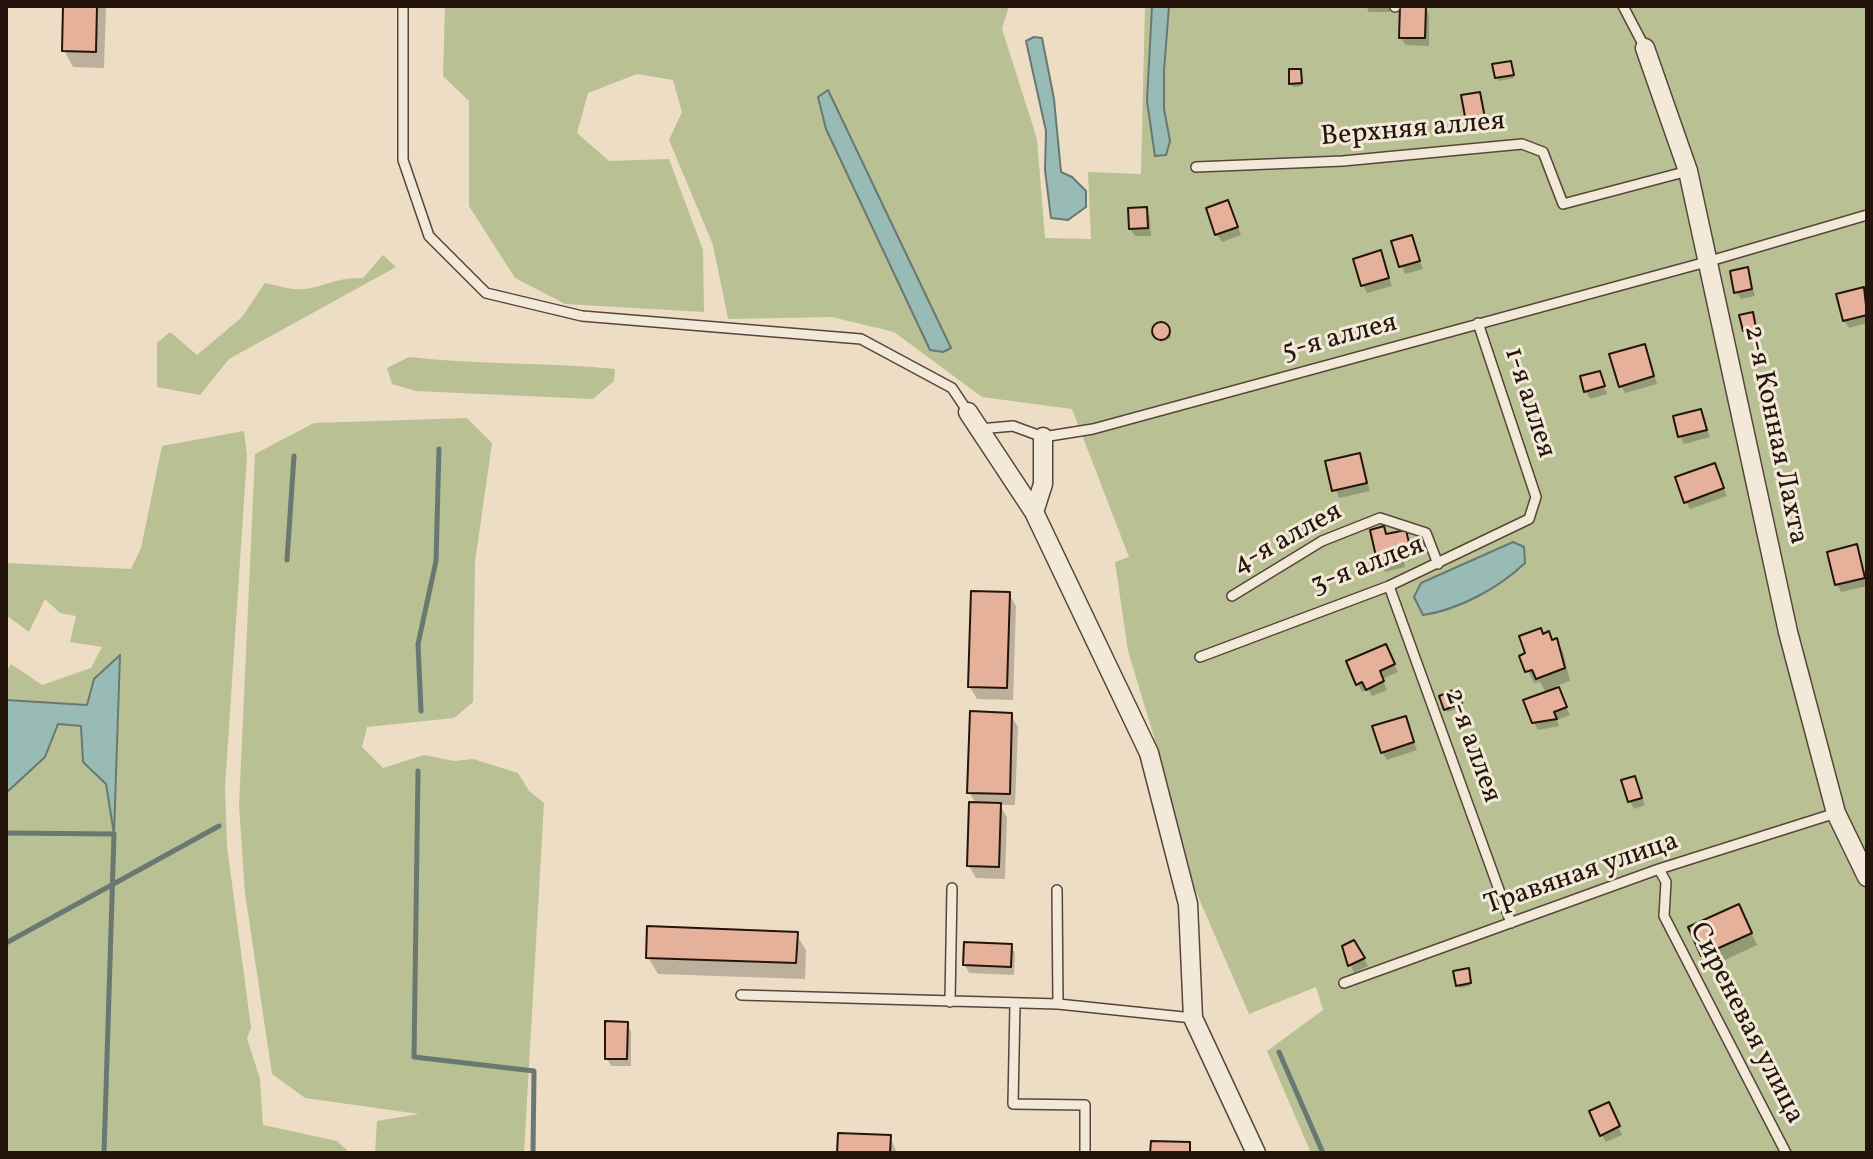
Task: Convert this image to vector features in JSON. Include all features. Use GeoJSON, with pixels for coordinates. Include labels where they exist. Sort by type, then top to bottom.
{"type":"FeatureCollection","features":[{"type":"Feature","properties":{"kind":"street","name":"2-я Конная Лахта"},"geometry":{"type":"LineString","coordinates":[[1645,48],[1688,171],[1710,261],[1740,420],[1778,587],[1836,813],[1867,877]]}},
{"type":"Feature","properties":{"kind":"street"},"geometry":{"type":"LineString","coordinates":[[968,412],[1034,512],[1149,753],[1188,904],[1193,1018],[1256,1153]]}},
{"type":"Feature","properties":{"kind":"street"},"geometry":{"type":"LineString","coordinates":[[1034,512],[1043,484],[1043,437]]}},
{"type":"Feature","properties":{"kind":"lane"},"geometry":{"type":"LineString","coordinates":[[403,6],[403,160],[429,236],[486,293],[582,316],[861,339],[952,388],[968,412]]}},
{"type":"Feature","properties":{"kind":"lane","name":"2-я Конная Лахта"},"geometry":{"type":"LineString","coordinates":[[1623,6],[1645,48]]}},
{"type":"Feature","properties":{"kind":"lane","name":"Верхняя аллея"},"geometry":{"type":"LineString","coordinates":[[1196,167],[1343,161],[1522,144],[1543,152],[1563,204],[1688,171]]}},
{"type":"Feature","properties":{"kind":"lane","name":"5-я аллея"},"geometry":{"type":"LineString","coordinates":[[979,429],[1013,426],[1043,437],[1093,429],[1710,261],[1867,215]]}},
{"type":"Feature","properties":{"kind":"lane","name":"1-я аллея"},"geometry":{"type":"LineString","coordinates":[[1478,323],[1536,497]]}},
{"type":"Feature","properties":{"kind":"lane","name":"3-я аллея"},"geometry":{"type":"LineString","coordinates":[[1200,657],[1389,586],[1438,564],[1529,519],[1536,497]]}},
{"type":"Feature","properties":{"kind":"lane","name":"4-я аллея"},"geometry":{"type":"LineString","coordinates":[[1232,596],[1322,541],[1380,518],[1426,533],[1438,564]]}},
{"type":"Feature","properties":{"kind":"lane","name":"2-я аллея"},"geometry":{"type":"LineString","coordinates":[[1389,586],[1511,923]]}},
{"type":"Feature","properties":{"kind":"lane","name":"Травяная улица"},"geometry":{"type":"LineString","coordinates":[[1344,983],[1659,869],[1836,813]]}},
{"type":"Feature","properties":{"kind":"lane","name":"Сиреневая улица"},"geometry":{"type":"LineString","coordinates":[[1659,869],[1666,882],[1664,916],[1786,1153]]}},
{"type":"Feature","properties":{"kind":"lane"},"geometry":{"type":"LineString","coordinates":[[950,1002],[952,888]]}},
{"type":"Feature","properties":{"kind":"lane"},"geometry":{"type":"LineString","coordinates":[[1057,890],[1058,1004]]}},
{"type":"Feature","properties":{"kind":"lane"},"geometry":{"type":"LineString","coordinates":[[741,995],[1058,1004],[1193,1018]]}},
{"type":"Feature","properties":{"kind":"lane"},"geometry":{"type":"LineString","coordinates":[[1015,1004],[1013,1104],[1085,1105],[1085,1153]]}},
{"type":"Feature","properties":{"kind":"green space"},"geometry":{"type":"Polygon","coordinates":[[[445,6],[1009,6],[1002,29],[1037,139],[1045,238],[1091,239],[1088,172],[1141,174],[1145,6],[1867,6],[1867,1153],[1311,1153],[1267,1051],[1323,1010],[1316,987],[1249,1014],[1187,871],[1154,737],[1128,651],[1115,562],[1129,557],[1072,409],[982,397],[894,332],[832,317],[728,319],[713,245],[669,140],[682,112],[673,80],[637,74],[588,93],[577,133],[609,161],[669,159],[703,250],[704,312],[565,304],[515,278],[469,206],[469,101],[443,76],[445,6]]]}},
{"type":"Feature","properties":{"kind":"green space"},"geometry":{"type":"Polygon","coordinates":[[[383,255],[396,267],[229,359],[200,395],[157,387],[157,343],[170,332],[197,355],[242,317],[265,283],[305,289],[363,278],[383,255]]]}},
{"type":"Feature","properties":{"kind":"green space"},"geometry":{"type":"Polygon","coordinates":[[[409,357],[615,369],[614,381],[593,399],[416,391],[392,384],[387,368],[409,357]]]}},
{"type":"Feature","properties":{"kind":"green space"},"geometry":{"type":"Polygon","coordinates":[[[467,418],[492,443],[475,562],[473,702],[454,718],[367,727],[362,747],[383,768],[424,755],[454,761],[473,759],[518,773],[529,791],[544,803],[524,1153],[375,1153],[377,1121],[419,1114],[305,1098],[272,1074],[245,893],[239,806],[255,454],[314,423],[467,418]]]}},
{"type":"Feature","properties":{"kind":"green space"},"geometry":{"type":"Polygon","coordinates":[[[244,431],[247,456],[225,787],[227,846],[251,1028],[247,1038],[260,1079],[263,1125],[337,1141],[350,1153],[6,1153],[6,793],[45,757],[58,724],[81,726],[83,762],[106,784],[114,828],[120,656],[94,679],[87,705],[6,700],[6,672],[11,664],[42,685],[91,668],[102,647],[70,642],[76,616],[60,613],[45,599],[29,632],[6,615],[6,563],[131,569],[141,548],[162,446],[244,431]]]}},
{"type":"Feature","properties":{"kind":"water"},"geometry":{"type":"Polygon","coordinates":[[[1152,6],[1169,6],[1164,109],[1170,141],[1166,155],[1155,156],[1147,101],[1152,6]]]}},
{"type":"Feature","properties":{"kind":"water"},"geometry":{"type":"Polygon","coordinates":[[[1034,37],[1042,38],[1054,99],[1061,172],[1072,177],[1086,191],[1086,207],[1068,220],[1051,218],[1045,170],[1046,131],[1026,41],[1034,37]]]}},
{"type":"Feature","properties":{"kind":"water"},"geometry":{"type":"Polygon","coordinates":[[[828,90],[951,348],[943,352],[930,350],[826,129],[818,97],[828,90]]]}},
{"type":"Feature","properties":{"kind":"water"},"geometry":{"type":"Polygon","coordinates":[[[1513,542],[1524,547],[1525,563],[1515,572],[1464,603],[1423,615],[1414,597],[1421,583],[1513,542]]]}},
{"type":"Feature","properties":{"kind":"water"},"geometry":{"type":"Polygon","coordinates":[[[120,655],[114,834],[106,784],[83,762],[81,726],[58,724],[45,757],[6,793],[6,700],[87,705],[94,679],[120,655]]]}},
{"type":"Feature","properties":{"kind":"building"},"geometry":{"type":"Polygon","coordinates":[[[63,6],[97,6],[96,52],[62,51],[63,6]]]}},
{"type":"Feature","properties":{"kind":"building"},"geometry":{"type":"Polygon","coordinates":[[[1400,6],[1426,6],[1425,38],[1399,38],[1400,6]]]}},
{"type":"Feature","properties":{"kind":"building"},"geometry":{"type":"Polygon","coordinates":[[[1511,61],[1514,75],[1495,78],[1492,64],[1511,61]]]}},
{"type":"Feature","properties":{"kind":"building"},"geometry":{"type":"Polygon","coordinates":[[[1289,69],[1301,69],[1302,83],[1289,84],[1289,69]]]}},
{"type":"Feature","properties":{"kind":"building"},"geometry":{"type":"Polygon","coordinates":[[[1480,92],[1485,118],[1466,122],[1461,95],[1480,92]]]}},
{"type":"Feature","properties":{"kind":"building"},"geometry":{"type":"Polygon","coordinates":[[[1228,200],[1238,227],[1215,235],[1206,208],[1228,200]]]}},
{"type":"Feature","properties":{"kind":"building"},"geometry":{"type":"Polygon","coordinates":[[[1147,207],[1148,228],[1129,229],[1128,208],[1147,207]]]}},
{"type":"Feature","properties":{"kind":"building"},"geometry":{"type":"Polygon","coordinates":[[[1412,235],[1420,261],[1399,267],[1391,241],[1412,235]]]}},
{"type":"Feature","properties":{"kind":"building"},"geometry":{"type":"Polygon","coordinates":[[[1381,250],[1389,278],[1361,286],[1353,259],[1381,250]]]}},
{"type":"Feature","properties":{"kind":"building"},"geometry":{"type":"Polygon","coordinates":[[[1748,267],[1752,289],[1734,293],[1730,271],[1748,267]]]}},
{"type":"Feature","properties":{"kind":"building"},"geometry":{"type":"Polygon","coordinates":[[[1864,287],[1867,315],[1843,321],[1836,294],[1864,287]]]}},
{"type":"Feature","properties":{"kind":"building"},"geometry":{"type":"Polygon","coordinates":[[[1753,312],[1756,328],[1743,331],[1739,315],[1753,312]]]}},
{"type":"Feature","properties":{"kind":"building"},"geometry":{"type":"Polygon","coordinates":[[[1161,322],[1170,331],[1161,340],[1152,331],[1161,322]]]}},
{"type":"Feature","properties":{"kind":"building"},"geometry":{"type":"Polygon","coordinates":[[[1645,344],[1654,376],[1619,387],[1609,354],[1645,344]]]}},
{"type":"Feature","properties":{"kind":"building"},"geometry":{"type":"Polygon","coordinates":[[[1600,371],[1605,386],[1584,392],[1580,376],[1600,371]]]}},
{"type":"Feature","properties":{"kind":"building"},"geometry":{"type":"Polygon","coordinates":[[[1701,409],[1707,430],[1678,437],[1673,416],[1701,409]]]}},
{"type":"Feature","properties":{"kind":"building"},"geometry":{"type":"Polygon","coordinates":[[[1360,453],[1367,483],[1332,491],[1325,461],[1360,453]]]}},
{"type":"Feature","properties":{"kind":"building"},"geometry":{"type":"Polygon","coordinates":[[[1715,463],[1724,488],[1684,503],[1675,477],[1715,463]]]}},
{"type":"Feature","properties":{"kind":"building"},"geometry":{"type":"Polygon","coordinates":[[[1384,526],[1386,534],[1406,530],[1410,547],[1406,547],[1407,553],[1401,554],[1402,559],[1378,565],[1370,530],[1384,526]]]}},
{"type":"Feature","properties":{"kind":"building"},"geometry":{"type":"Polygon","coordinates":[[[1857,544],[1865,578],[1835,585],[1827,552],[1857,544]]]}},
{"type":"Feature","properties":{"kind":"building"},"geometry":{"type":"Polygon","coordinates":[[[971,591],[1010,592],[1007,688],[968,687],[971,591]]]}},
{"type":"Feature","properties":{"kind":"building"},"geometry":{"type":"Polygon","coordinates":[[[1541,628],[1543,634],[1549,631],[1552,640],[1557,638],[1565,668],[1536,679],[1532,670],[1525,672],[1519,656],[1525,653],[1519,636],[1541,628]]]}},
{"type":"Feature","properties":{"kind":"building"},"geometry":{"type":"Polygon","coordinates":[[[1386,644],[1395,664],[1380,671],[1384,681],[1366,690],[1362,682],[1356,685],[1346,661],[1386,644]]]}},
{"type":"Feature","properties":{"kind":"building"},"geometry":{"type":"Polygon","coordinates":[[[1559,687],[1567,707],[1554,712],[1557,719],[1532,723],[1523,700],[1559,687]]]}},
{"type":"Feature","properties":{"kind":"building"},"geometry":{"type":"Polygon","coordinates":[[[1456,689],[1462,703],[1444,710],[1439,696],[1456,689]]]}},
{"type":"Feature","properties":{"kind":"building"},"geometry":{"type":"Polygon","coordinates":[[[970,711],[1012,713],[1010,794],[967,793],[970,711]]]}},
{"type":"Feature","properties":{"kind":"building"},"geometry":{"type":"Polygon","coordinates":[[[1406,716],[1414,742],[1381,753],[1372,726],[1406,716]]]}},
{"type":"Feature","properties":{"kind":"building"},"geometry":{"type":"Polygon","coordinates":[[[1635,776],[1642,798],[1628,802],[1621,780],[1635,776]]]}},
{"type":"Feature","properties":{"kind":"building"},"geometry":{"type":"Polygon","coordinates":[[[969,802],[1001,803],[999,867],[967,866],[969,802]]]}},
{"type":"Feature","properties":{"kind":"building"},"geometry":{"type":"Polygon","coordinates":[[[1739,904],[1752,933],[1701,956],[1688,927],[1739,904]]]}},
{"type":"Feature","properties":{"kind":"building"},"geometry":{"type":"Polygon","coordinates":[[[647,926],[798,932],[796,963],[646,958],[647,926]]]}},
{"type":"Feature","properties":{"kind":"building"},"geometry":{"type":"Polygon","coordinates":[[[1354,940],[1365,958],[1348,966],[1342,946],[1354,940]]]}},
{"type":"Feature","properties":{"kind":"building"},"geometry":{"type":"Polygon","coordinates":[[[964,942],[1012,944],[1011,967],[963,965],[964,942]]]}},
{"type":"Feature","properties":{"kind":"building"},"geometry":{"type":"Polygon","coordinates":[[[1469,968],[1471,983],[1456,986],[1453,971],[1469,968]]]}},
{"type":"Feature","properties":{"kind":"building"},"geometry":{"type":"Polygon","coordinates":[[[605,1021],[628,1022],[627,1059],[605,1059],[605,1021]]]}},
{"type":"Feature","properties":{"kind":"building"},"geometry":{"type":"Polygon","coordinates":[[[1609,1102],[1620,1126],[1600,1136],[1589,1111],[1609,1102]]]}},
{"type":"Feature","properties":{"kind":"building"},"geometry":{"type":"Polygon","coordinates":[[[838,1133],[891,1135],[890,1153],[837,1153],[838,1133]]]}},
{"type":"Feature","properties":{"kind":"building"},"geometry":{"type":"Polygon","coordinates":[[[1151,1141],[1190,1142],[1190,1153],[1150,1153],[1151,1141]]]}},
{"type":"Feature","properties":{"kind":"waterway"},"geometry":{"type":"LineString","coordinates":[[421,711],[418,644],[436,561],[439,449]]}},
{"type":"Feature","properties":{"kind":"waterway"},"geometry":{"type":"LineString","coordinates":[[287,560],[294,456]]}},
{"type":"Feature","properties":{"kind":"waterway"},"geometry":{"type":"LineString","coordinates":[[418,771],[414,1057],[534,1071],[533,1153]]}},
{"type":"Feature","properties":{"kind":"waterway"},"geometry":{"type":"LineString","coordinates":[[6,943],[219,826]]}},
{"type":"Feature","properties":{"kind":"waterway"},"geometry":{"type":"LineString","coordinates":[[6,833],[114,834],[104,1153]]}},
{"type":"Feature","properties":{"kind":"waterway"},"geometry":{"type":"LineString","coordinates":[[1279,1052],[1323,1153]]}}]}
